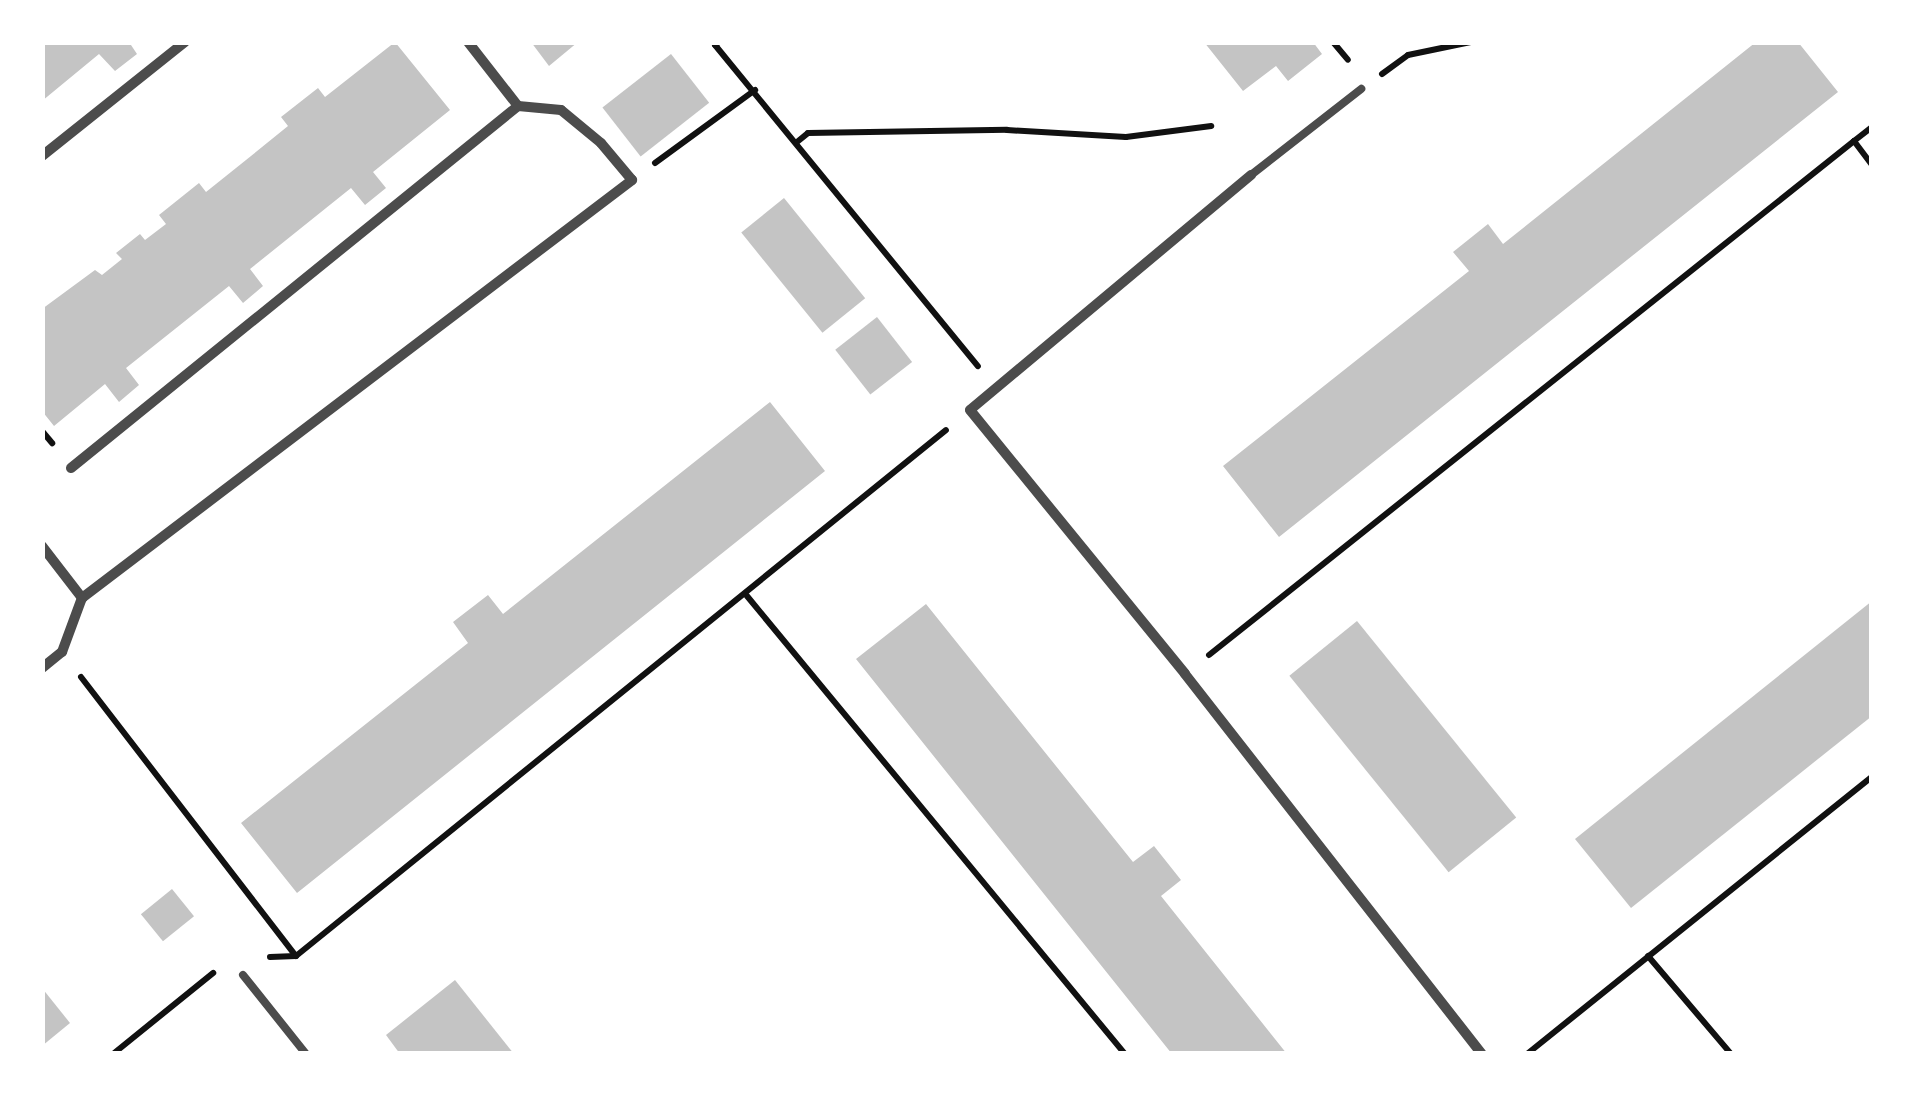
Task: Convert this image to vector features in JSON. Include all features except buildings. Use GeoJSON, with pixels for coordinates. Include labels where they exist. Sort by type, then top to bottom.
{"type":"FeatureCollection","features":[{"type":"Feature","properties":{"kind":"street"},"geometry":{"type":"LineString","coordinates":[[42,156],[185,42]]}},
{"type":"Feature","properties":{"kind":"street"},"geometry":{"type":"LineString","coordinates":[[468,42],[518,106]]}},
{"type":"Feature","properties":{"kind":"street"},"geometry":{"type":"LineString","coordinates":[[42,668],[62,652],[82,598],[632,180],[601,143],[562,110],[518,106],[71,468]]}},
{"type":"Feature","properties":{"kind":"street"},"geometry":{"type":"LineString","coordinates":[[1252,175],[970,410],[1185,674],[1482,1054]]}},
{"type":"Feature","properties":{"kind":"street"},"geometry":{"type":"LineString","coordinates":[[42,546],[82,598]]}},
{"type":"Feature","properties":{"kind":"lane"},"geometry":{"type":"LineString","coordinates":[[1252,175],[1361,89]]}},
{"type":"Feature","properties":{"kind":"lane"},"geometry":{"type":"LineString","coordinates":[[243,975],[306,1054]]}},
{"type":"Feature","properties":{"kind":"path"},"geometry":{"type":"LineString","coordinates":[[719,42],[716,45],[996,390]]}},
{"type":"Feature","properties":{"kind":"path"},"geometry":{"type":"LineString","coordinates":[[1361,89],[1408,56],[1472,42]]}},
{"type":"Feature","properties":{"kind":"path"},"geometry":{"type":"LineString","coordinates":[[632,180],[755,90]]}},
{"type":"Feature","properties":{"kind":"path"},"geometry":{"type":"LineString","coordinates":[[796,142],[808,132],[1008,130],[1126,137],[1211,126]]}},
{"type":"Feature","properties":{"kind":"path"},"geometry":{"type":"LineString","coordinates":[[1185,674],[1872,127]]}},
{"type":"Feature","properties":{"kind":"path"},"geometry":{"type":"LineString","coordinates":[[1854,142],[1872,165]]}},
{"type":"Feature","properties":{"kind":"path"},"geometry":{"type":"LineString","coordinates":[[263,958],[296,956],[747,596],[970,410]]}},
{"type":"Feature","properties":{"kind":"path"},"geometry":{"type":"LineString","coordinates":[[747,596],[1125,1054]]}},
{"type":"Feature","properties":{"kind":"path"},"geometry":{"type":"LineString","coordinates":[[62,652],[296,956]]}},
{"type":"Feature","properties":{"kind":"path"},"geometry":{"type":"LineString","coordinates":[[1526,1054],[1872,777]]}},
{"type":"Feature","properties":{"kind":"path"},"geometry":{"type":"LineString","coordinates":[[1648,956],[1731,1054]]}},
{"type":"Feature","properties":{"kind":"path"},"geometry":{"type":"LineString","coordinates":[[113,1054],[216,971]]}}]}
